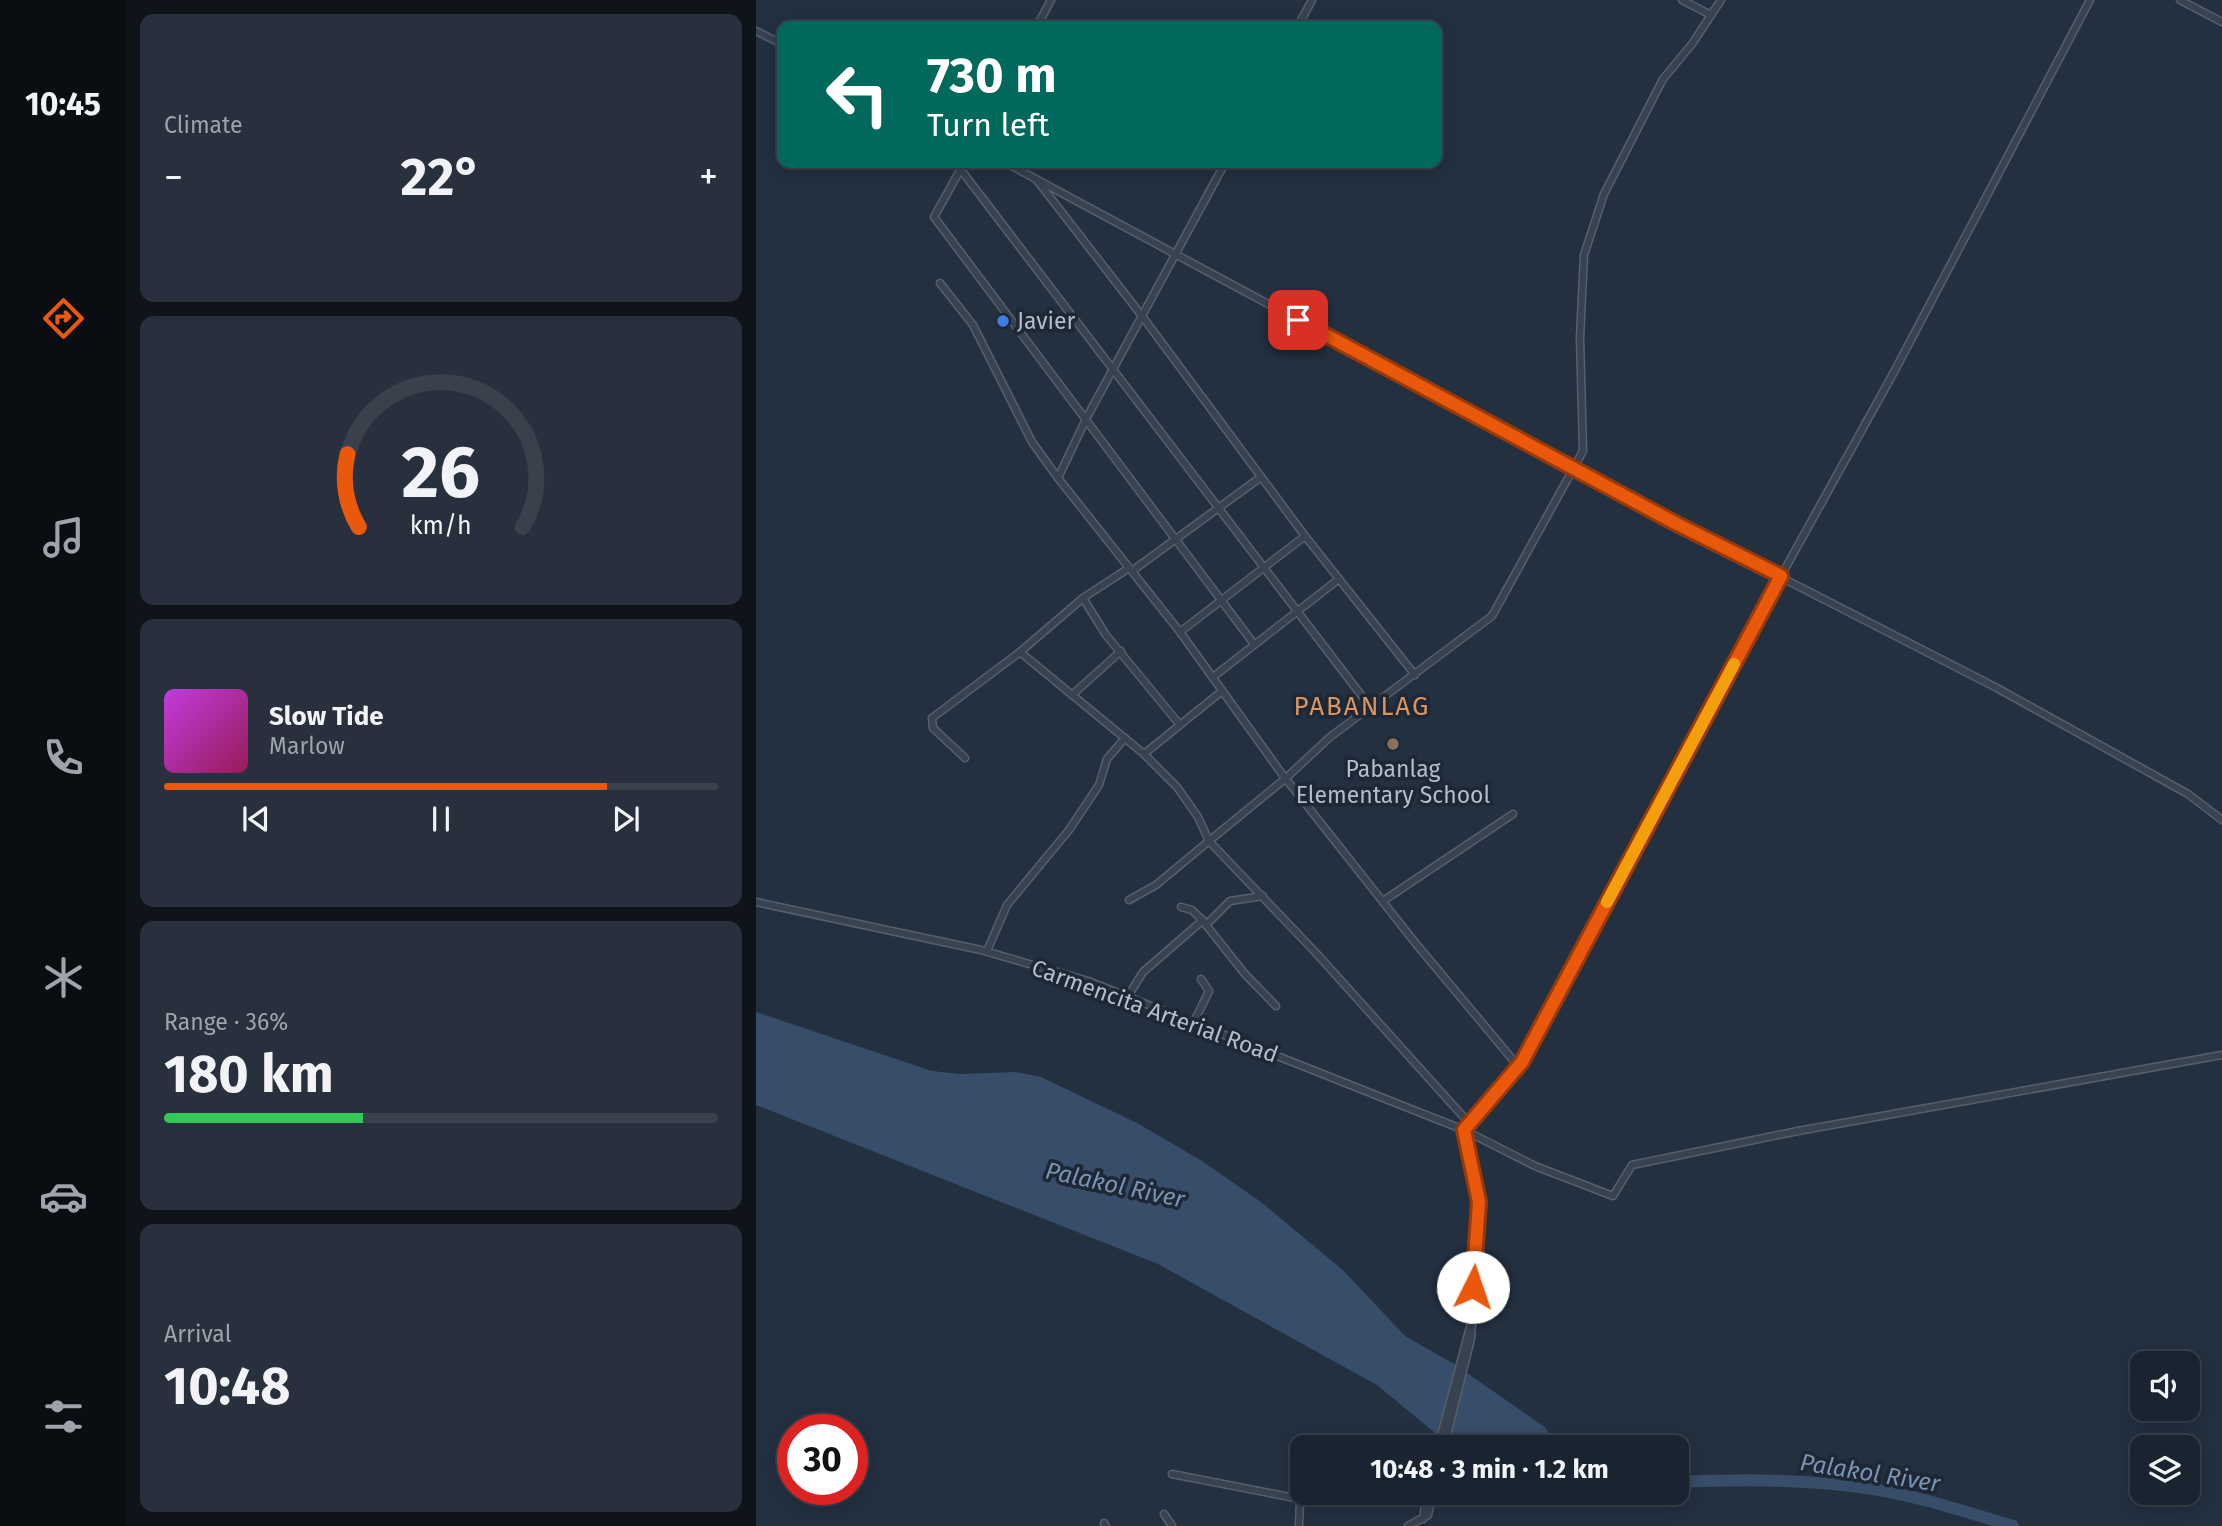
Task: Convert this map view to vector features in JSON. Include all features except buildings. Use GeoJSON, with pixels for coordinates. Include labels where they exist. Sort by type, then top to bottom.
{"type":"FeatureCollection","features":[{"type":"Feature","properties":{"kind":"street"},"geometry":{"type":"LineString","coordinates":[[1040,21],[1051,0]]}},
{"type":"Feature","properties":{"kind":"street"},"geometry":{"type":"LineString","coordinates":[[1301,21],[1312,0]]}},
{"type":"Feature","properties":{"kind":"street"},"geometry":{"type":"LineString","coordinates":[[1682,0],[1711,15]]}},
{"type":"Feature","properties":{"kind":"street"},"geometry":{"type":"LineString","coordinates":[[1129,900],[1156,885],[1286,778],[1330,737],[1492,616],[1583,451],[1580,338],[1584,255],[1604,194],[1662,79],[1692,44],[1721,0]]}},
{"type":"Feature","properties":{"kind":"street"},"geometry":{"type":"LineString","coordinates":[[1447,1435],[1471,1325],[1479,1202],[1464,1130],[1518,1066],[1781,576],[1895,372],[2090,0]]}},
{"type":"Feature","properties":{"kind":"street"},"geometry":{"type":"LineString","coordinates":[[2180,0],[2222,22]]}},
{"type":"Feature","properties":{"kind":"street"},"geometry":{"type":"LineString","coordinates":[[756,31],[777,42]]}},
{"type":"Feature","properties":{"kind":"street"},"geometry":{"type":"LineString","coordinates":[[961,168],[934,217],[1087,417],[1254,644]]}},
{"type":"Feature","properties":{"kind":"street"},"geometry":{"type":"LineString","coordinates":[[963,168],[1371,708]]}},
{"type":"Feature","properties":{"kind":"street"},"geometry":{"type":"LineString","coordinates":[[1016,168],[1573,468],[2140,766],[2188,794],[2222,820]]}},
{"type":"Feature","properties":{"kind":"street"},"geometry":{"type":"LineString","coordinates":[[1058,478],[1087,417],[1222,168]]}},
{"type":"Feature","properties":{"kind":"street"},"geometry":{"type":"LineString","coordinates":[[1035,178],[1142,316],[1305,536],[1415,675]]}},
{"type":"Feature","properties":{"kind":"street"},"geometry":{"type":"LineString","coordinates":[[940,283],[973,325],[1032,442],[1058,478],[1180,632],[1286,778],[1518,1066]]}},
{"type":"Feature","properties":{"kind":"street"},"geometry":{"type":"LineString","coordinates":[[965,758],[933,728],[932,718],[1020,652],[1083,598],[1130,570],[1261,477]]}},
{"type":"Feature","properties":{"kind":"street"},"geometry":{"type":"LineString","coordinates":[[1180,632],[1305,536]]}},
{"type":"Feature","properties":{"kind":"street"},"geometry":{"type":"LineString","coordinates":[[1213,677],[1339,579]]}},
{"type":"Feature","properties":{"kind":"street"},"geometry":{"type":"LineString","coordinates":[[1083,598],[1180,725]]}},
{"type":"Feature","properties":{"kind":"street"},"geometry":{"type":"LineString","coordinates":[[1072,695],[1121,651]]}},
{"type":"Feature","properties":{"kind":"street"},"geometry":{"type":"LineString","coordinates":[[1020,652],[1144,754],[1177,787],[1209,841],[1469,1123]]}},
{"type":"Feature","properties":{"kind":"street"},"geometry":{"type":"LineString","coordinates":[[1144,754],[1222,691]]}},
{"type":"Feature","properties":{"kind":"street"},"geometry":{"type":"LineString","coordinates":[[987,951],[1011,898],[1069,830],[1100,785],[1107,759],[1125,738]]}},
{"type":"Feature","properties":{"kind":"street"},"geometry":{"type":"LineString","coordinates":[[1383,901],[1513,814]]}},
{"type":"Feature","properties":{"kind":"street"},"geometry":{"type":"LineString","coordinates":[[1128,996],[1143,972],[1230,901],[1263,897]]}},
{"type":"Feature","properties":{"kind":"street","name":"Carmencita Arterial Road"},"geometry":{"type":"LineString","coordinates":[[756,902],[987,951],[1088,981],[1464,1130],[1535,1166],[1613,1196],[1632,1165],[1798,1131],[2222,1055]]}},
{"type":"Feature","properties":{"kind":"street"},"geometry":{"type":"LineString","coordinates":[[1181,907],[1192,910],[1205,923],[1245,974],[1276,1006]]}},
{"type":"Feature","properties":{"kind":"street"},"geometry":{"type":"LineString","coordinates":[[1194,1022],[1209,990],[1201,979]]}},
{"type":"Feature","properties":{"kind":"street"},"geometry":{"type":"LineString","coordinates":[[1441,1435],[1468,1339]]}},
{"type":"Feature","properties":{"kind":"street"},"geometry":{"type":"LineString","coordinates":[[1172,1474],[1295,1498],[1300,1501],[1299,1526]]}},
{"type":"Feature","properties":{"kind":"street"},"geometry":{"type":"LineString","coordinates":[[1424,1516],[1425,1505]]}},
{"type":"Feature","properties":{"kind":"street"},"geometry":{"type":"LineString","coordinates":[[1408,1526],[1424,1516],[1428,1505]]}},
{"type":"Feature","properties":{"kind":"street"},"geometry":{"type":"LineString","coordinates":[[1164,1514],[1172,1526]]}},
{"type":"Feature","properties":{"kind":"water"},"geometry":{"type":"Polygon","coordinates":[[[756,1012],[932,1071],[961,1074],[1016,1072],[1041,1077],[1137,1123],[1202,1161],[1261,1202],[1344,1271],[1405,1336],[1454,1364],[1546,1428],[1549,1435],[1437,1435],[1377,1385],[1158,1264],[756,1105],[756,1012]]]}},
{"type":"Feature","properties":{"kind":"waterway","name":"Palakol River"},"geometry":{"type":"LineString","coordinates":[[1689,1481],[1778,1481],[1854,1486],[1913,1497],[2013,1526]]}},
{"type":"Feature","properties":{"kind":"slow traffic"},"geometry":{"type":"LineString","coordinates":[[1607,902],[1734,664]]}},
{"type":"Feature","properties":{"kind":"place","name":"Javier"},"geometry":{"type":"Point","coordinates":[1003,321]}},
{"type":"Feature","properties":{"kind":"place","name":"Pabanlag Elementary School"},"geometry":{"type":"Point","coordinates":[1393,744]}},
{"type":"Feature","properties":{"kind":"district","name":"PABANLAG"},"geometry":{"type":"Point","coordinates":[1362,706]}},
{"type":"Feature","properties":{"kind":"route"},"geometry":{"type":"LineString","coordinates":[[1298,320],[1675,523],[1781,576],[1522,1062],[1464,1130],[1479,1202],[1473,1287]]}}]}
